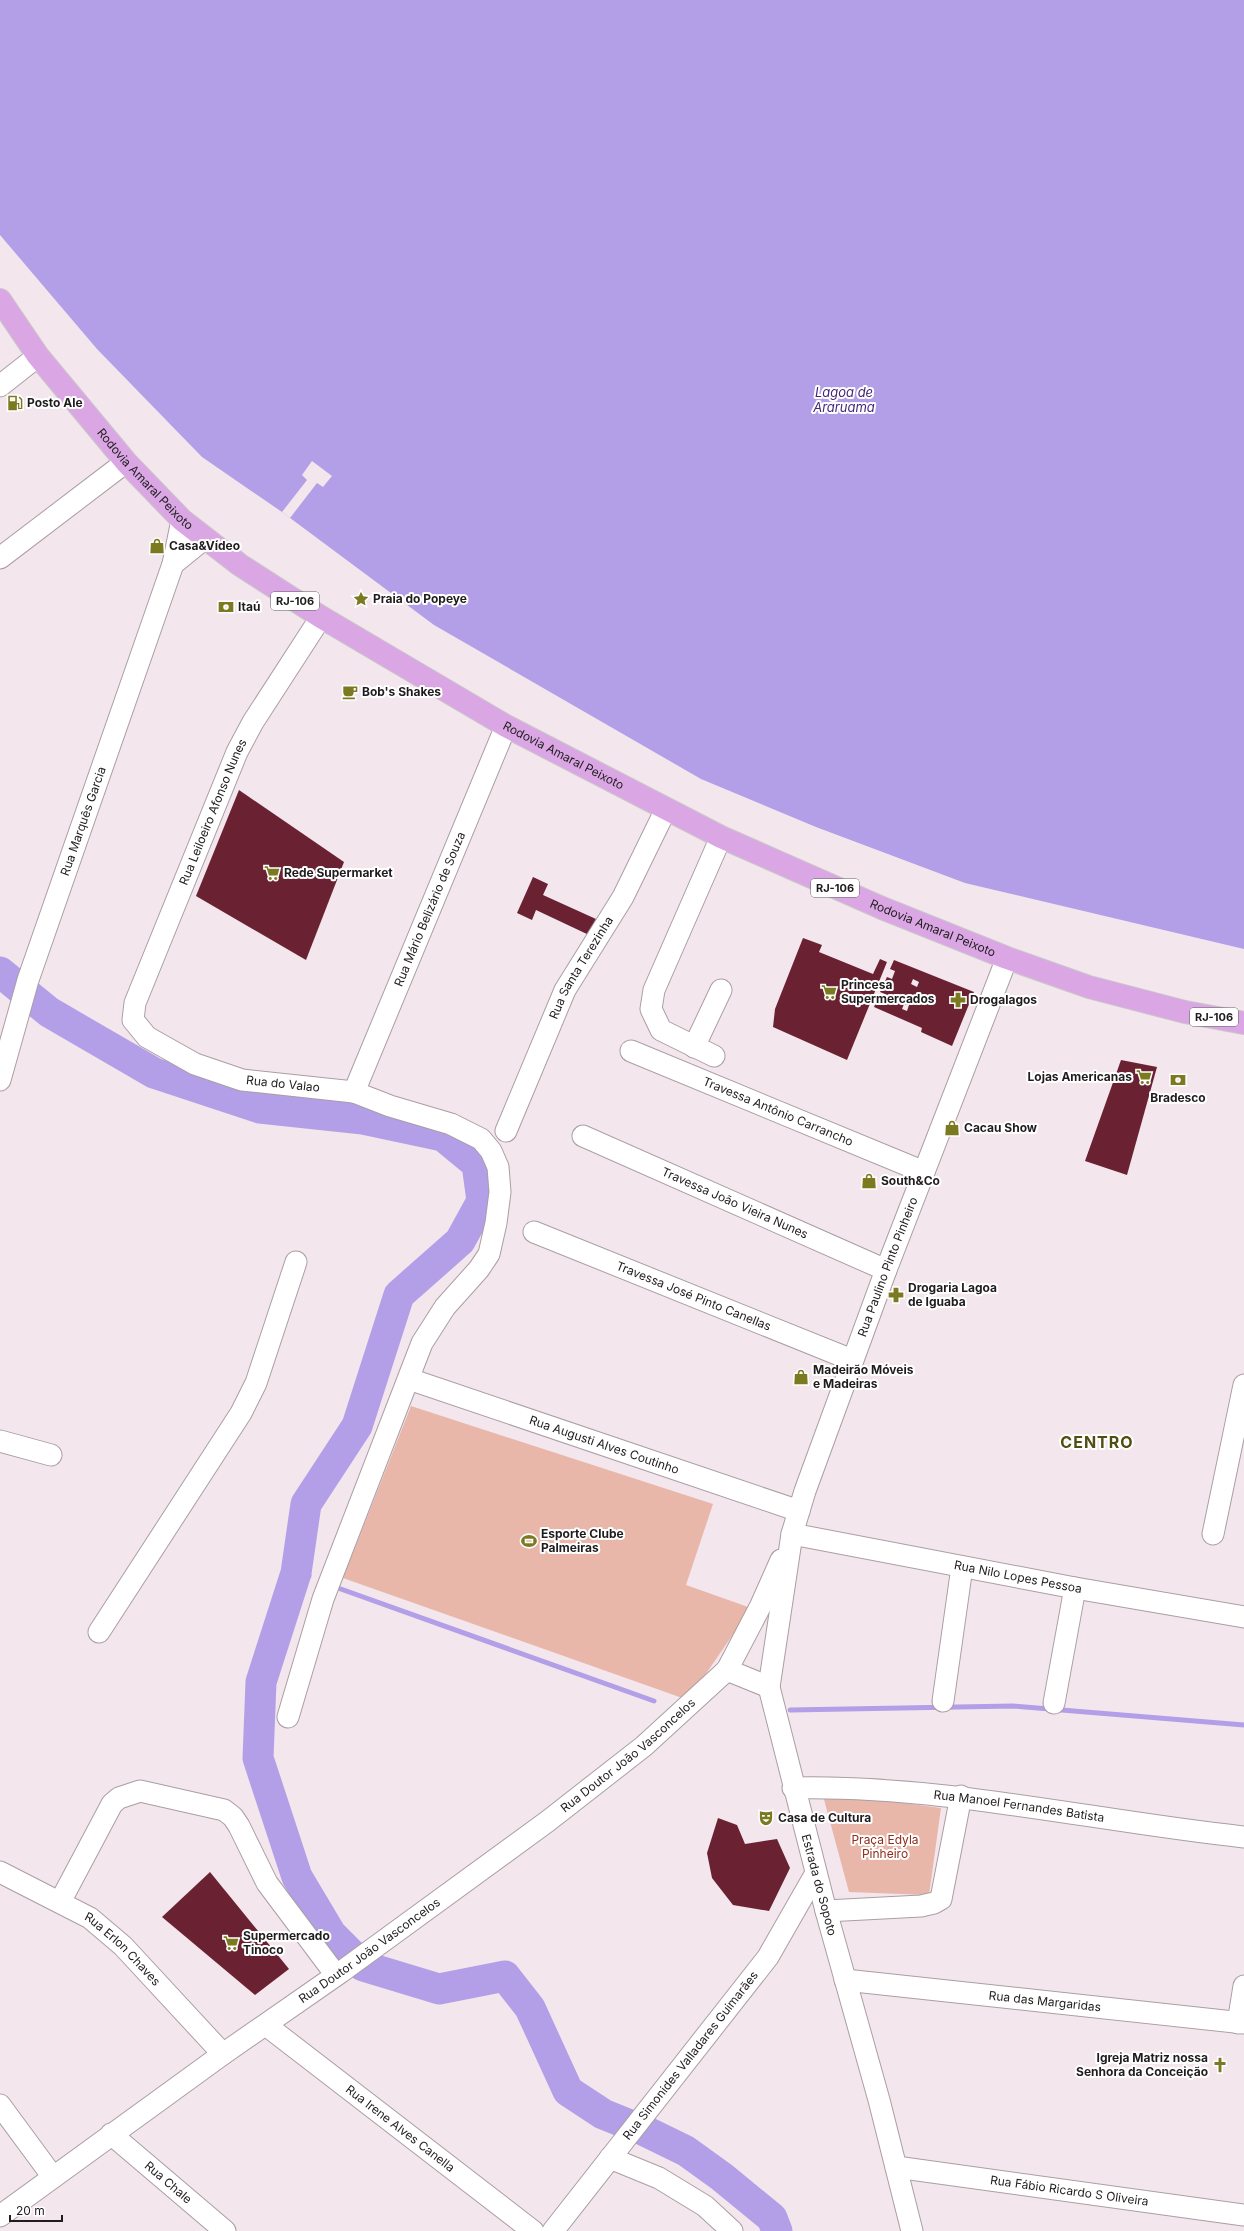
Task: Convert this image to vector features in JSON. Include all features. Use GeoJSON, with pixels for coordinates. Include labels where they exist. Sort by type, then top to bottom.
{"type":"FeatureCollection","features":[{"type":"Feature","properties":{"kind":"highway","name":"Rodovia Amaral Peixoto"},"geometry":{"type":"LineString","coordinates":[[0,300],[38,356],[126,462],[182,520],[240,565],[321,617],[506,726],[721,837],[875,906],[1008,958],[1088,987],[1185,1012],[1244,1023]]}},
{"type":"Feature","properties":{"kind":"street"},"geometry":{"type":"LineString","coordinates":[[0,386],[38,356]]}},
{"type":"Feature","properties":{"kind":"street"},"geometry":{"type":"LineString","coordinates":[[0,558],[126,462]]}},
{"type":"Feature","properties":{"kind":"street","name":"Rua Marquês Garcia"},"geometry":{"type":"LineString","coordinates":[[0,1080],[28,980],[173,564],[182,520]]}},
{"type":"Feature","properties":{"kind":"street"},"geometry":{"type":"LineString","coordinates":[[173,564],[205,538]]}},
{"type":"Feature","properties":{"kind":"street","name":"Rua Leiloeiro Afonso Nunes"},"geometry":{"type":"LineString","coordinates":[[133,1020],[135,1003],[197,873],[237,752],[253,722],[321,617]]}},
{"type":"Feature","properties":{"kind":"street","name":"Rua Mário Belizário de Souza"},"geometry":{"type":"LineString","coordinates":[[354,1092],[506,726]]}},
{"type":"Feature","properties":{"kind":"street","name":"Rua Santa Terezinha"},"geometry":{"type":"LineString","coordinates":[[506,1131],[566,990],[576,971],[623,897],[666,809]]}},
{"type":"Feature","properties":{"kind":"street"},"geometry":{"type":"LineString","coordinates":[[714,1056],[661,1030],[651,1009],[654,990],[721,837]]}},
{"type":"Feature","properties":{"kind":"street","name":"Rua Paulino Pinto Pinheiro"},"geometry":{"type":"LineString","coordinates":[[799,1511],[852,1360],[886,1270],[1008,958]]}},
{"type":"Feature","properties":{"kind":"street"},"geometry":{"type":"LineString","coordinates":[[694,1046],[720,990]]}},
{"type":"Feature","properties":{"kind":"street","name":"Rua do Valao"},"geometry":{"type":"LineString","coordinates":[[133,1020],[147,1037],[195,1064],[242,1080],[354,1092],[390,1106],[450,1124],[481,1139],[491,1151],[498,1168],[499,1200],[496,1223],[488,1254],[479,1268],[461,1287],[435,1321],[422,1343],[323,1599],[288,1717]]}},
{"type":"Feature","properties":{"kind":"street","name":"Travessa Antônio Carrancho"},"geometry":{"type":"LineString","coordinates":[[631,1051],[924,1172]]}},
{"type":"Feature","properties":{"kind":"street","name":"Travessa João Vieira Nunes"},"geometry":{"type":"LineString","coordinates":[[583,1136],[886,1270]]}},
{"type":"Feature","properties":{"kind":"street","name":"Travessa José Pinto Canellas"},"geometry":{"type":"LineString","coordinates":[[534,1232],[852,1360]]}},
{"type":"Feature","properties":{"kind":"street"},"geometry":{"type":"LineString","coordinates":[[99,1632],[241,1413],[256,1383],[296,1262]]}},
{"type":"Feature","properties":{"kind":"street","name":"Rua Augusti Alves Coutinho"},"geometry":{"type":"LineString","coordinates":[[408,1379],[799,1511]]}},
{"type":"Feature","properties":{"kind":"street"},"geometry":{"type":"LineString","coordinates":[[1213,1534],[1244,1384]]}},
{"type":"Feature","properties":{"kind":"street"},"geometry":{"type":"LineString","coordinates":[[0,1441],[52,1454]]}},
{"type":"Feature","properties":{"kind":"street","name":"Estrada do Sopoto"},"geometry":{"type":"LineString","coordinates":[[799,1511],[792,1534],[769,1687],[793,1788],[846,1980],[912,2231]]}},
{"type":"Feature","properties":{"kind":"street"},"geometry":{"type":"LineString","coordinates":[[769,1687],[727,1670],[761,1605],[792,1534]]}},
{"type":"Feature","properties":{"kind":"street","name":"Rua Nilo Lopes Pessoa"},"geometry":{"type":"LineString","coordinates":[[792,1534],[1075,1588],[1244,1617]]}},
{"type":"Feature","properties":{"kind":"street"},"geometry":{"type":"LineString","coordinates":[[943,1701],[962,1567]]}},
{"type":"Feature","properties":{"kind":"street"},"geometry":{"type":"LineString","coordinates":[[1054,1703],[1075,1588]]}},
{"type":"Feature","properties":{"kind":"street"},"geometry":{"type":"LineString","coordinates":[[761,1605],[769,1602],[776,1604],[780,1616]]}},
{"type":"Feature","properties":{"kind":"street","name":"Rua Doutor João Vasconcelos"},"geometry":{"type":"LineString","coordinates":[[0,2216],[53,2176],[223,2054],[266,2026],[339,1974],[548,1821],[644,1746],[727,1670]]}},
{"type":"Feature","properties":{"kind":"street","name":"Rua Manoel Fernandes Batista"},"geometry":{"type":"LineString","coordinates":[[793,1788],[839,1787],[961,1796],[1192,1832],[1244,1837]]}},
{"type":"Feature","properties":{"kind":"street"},"geometry":{"type":"LineString","coordinates":[[60,1902],[112,1804],[119,1798],[140,1791],[224,1810],[236,1822],[267,1883],[339,1974]]}},
{"type":"Feature","properties":{"kind":"street"},"geometry":{"type":"LineString","coordinates":[[826,1912],[921,1906],[934,1903],[941,1899],[961,1796]]}},
{"type":"Feature","properties":{"kind":"street","name":"Rua Erlon Chaves"},"geometry":{"type":"LineString","coordinates":[[0,1872],[90,1918],[123,1946],[223,2054]]}},
{"type":"Feature","properties":{"kind":"street","name":"Rua Simonides Valladares Guimarães"},"geometry":{"type":"LineString","coordinates":[[553,2231],[768,1957],[816,1873]]}},
{"type":"Feature","properties":{"kind":"street","name":"Rua das Margaridas"},"geometry":{"type":"LineString","coordinates":[[846,1980],[1241,2023]]}},
{"type":"Feature","properties":{"kind":"street"},"geometry":{"type":"LineString","coordinates":[[1241,2023],[1244,1986]]}},
{"type":"Feature","properties":{"kind":"street","name":"Rua Irene Alves Canella"},"geometry":{"type":"LineString","coordinates":[[266,2026],[533,2231]]}},
{"type":"Feature","properties":{"kind":"street"},"geometry":{"type":"LineString","coordinates":[[0,2105],[53,2176]]}},
{"type":"Feature","properties":{"kind":"street","name":"Rua Chale"},"geometry":{"type":"LineString","coordinates":[[112,2134],[225,2231]]}},
{"type":"Feature","properties":{"kind":"street"},"geometry":{"type":"LineString","coordinates":[[610,2158],[659,2178],[705,2206],[732,2231]]}},
{"type":"Feature","properties":{"kind":"street","name":"Rua Fábio Ricardo S Oliveira"},"geometry":{"type":"LineString","coordinates":[[896,2167],[1244,2215]]}},
{"type":"Feature","properties":{"kind":"green space","name":"Esporte Clube Palmeiras"},"geometry":{"type":"Polygon","coordinates":[[[411,1406],[713,1504],[686,1585],[751,1608],[688,1700],[343,1578],[411,1406]]]}},
{"type":"Feature","properties":{"kind":"green space","name":"Praça Edyla Pinheiro"},"geometry":{"type":"Polygon","coordinates":[[[822,1792],[941,1808],[929,1895],[849,1892],[822,1792]]]}},
{"type":"Feature","properties":{"kind":"water","name":"Lagoa de Araruama"},"geometry":{"type":"Polygon","coordinates":[[[0,0],[1244,0],[1244,949],[965,883],[816,827],[701,779],[434,625],[282,512],[202,457],[97,349],[0,235],[0,0]]]}},
{"type":"Feature","properties":{"kind":"pier"},"geometry":{"type":"Polygon","coordinates":[[[312,461],[332,476],[323,487],[317,483],[290,518],[282,512],[307,480],[302,475],[312,461]]]}},
{"type":"Feature","properties":{"kind":"building","name":"Rede Supermarket"},"geometry":{"type":"Polygon","coordinates":[[[239,790],[344,862],[306,960],[196,896],[239,790]]]}},
{"type":"Feature","properties":{"kind":"building"},"geometry":{"type":"Polygon","coordinates":[[[533,877],[548,884],[543,895],[596,919],[589,935],[536,910],[532,920],[517,913],[533,877]]]}},
{"type":"Feature","properties":{"kind":"building","name":"Princesa Supermercados"},"geometry":{"type":"Polygon","coordinates":[[[803,938],[822,945],[819,952],[873,974],[880,959],[887,962],[847,1060],[773,1027],[775,1009],[803,938]]]}},
{"type":"Feature","properties":{"kind":"building"},"geometry":{"type":"Polygon","coordinates":[[[894,960],[974,992],[952,1046],[921,1032],[922,1028],[874,1007],[878,998],[883,1001],[885,994],[880,992],[887,977],[892,979],[895,971],[890,969],[894,960]],[[913,979],[911,984],[917,987],[919,982],[913,979]],[[904,1004],[902,1009],[907,1011],[909,1005],[904,1004]]]}},
{"type":"Feature","properties":{"kind":"building"},"geometry":{"type":"Polygon","coordinates":[[[1121,1060],[1157,1067],[1127,1175],[1085,1161],[1121,1060]]]}},
{"type":"Feature","properties":{"kind":"building"},"geometry":{"type":"Polygon","coordinates":[[[718,1818],[737,1825],[745,1844],[777,1839],[790,1868],[769,1911],[733,1905],[712,1878],[707,1853],[718,1818]]]}},
{"type":"Feature","properties":{"kind":"building","name":"Supermercado Tinoco"},"geometry":{"type":"Polygon","coordinates":[[[210,1872],[289,1969],[255,1995],[162,1917],[210,1872]]]}},
{"type":"Feature","properties":{"kind":"waterway"},"geometry":{"type":"LineString","coordinates":[[0,972],[49,1012],[154,1073],[260,1108],[363,1119],[443,1136],[477,1164],[482,1201],[460,1241],[399,1295],[357,1426],[306,1504],[296,1573],[261,1682],[258,1758],[297,1877],[331,1934],[363,1966],[439,1989],[505,1976],[530,2008],[568,2091],[603,2114],[645,2131],[686,2151],[722,2177],[772,2218],[777,2231]]}},
{"type":"Feature","properties":{"kind":"waterway"},"geometry":{"type":"LineString","coordinates":[[296,1573],[309,1576]]}},
{"type":"Feature","properties":{"kind":"waterway"},"geometry":{"type":"LineString","coordinates":[[338,1588],[654,1701]]}},
{"type":"Feature","properties":{"kind":"waterway"},"geometry":{"type":"LineString","coordinates":[[790,1710],[1013,1706],[1244,1725]]}},
{"type":"Feature","properties":{"kind":"place","name":"Posto Ale"},"geometry":{"type":"Point","coordinates":[15,403]}},
{"type":"Feature","properties":{"kind":"place","name":"Casa&Vídeo"},"geometry":{"type":"Point","coordinates":[157,546]}},
{"type":"Feature","properties":{"kind":"place","name":"Praia do Popeye"},"geometry":{"type":"Point","coordinates":[361,599]}},
{"type":"Feature","properties":{"kind":"place","name":"Itaú"},"geometry":{"type":"Point","coordinates":[226,607]}},
{"type":"Feature","properties":{"kind":"place","name":"Bob's Shakes"},"geometry":{"type":"Point","coordinates":[350,692]}},
{"type":"Feature","properties":{"kind":"place","name":"Rede Supermarket"},"geometry":{"type":"Point","coordinates":[272,873]}},
{"type":"Feature","properties":{"kind":"place","name":"Princesa Supermercados"},"geometry":{"type":"Point","coordinates":[829,992]}},
{"type":"Feature","properties":{"kind":"place","name":"Drogalagos"},"geometry":{"type":"Point","coordinates":[958,1000]}},
{"type":"Feature","properties":{"kind":"place","name":"Lojas Americanas"},"geometry":{"type":"Point","coordinates":[1144,1077]}},
{"type":"Feature","properties":{"kind":"place","name":"Bradesco"},"geometry":{"type":"Point","coordinates":[1178,1080]}},
{"type":"Feature","properties":{"kind":"place","name":"Cacau Show"},"geometry":{"type":"Point","coordinates":[952,1128]}},
{"type":"Feature","properties":{"kind":"place","name":"South&Co"},"geometry":{"type":"Point","coordinates":[869,1181]}},
{"type":"Feature","properties":{"kind":"place","name":"Drogaria Lagoa de Iguaba"},"geometry":{"type":"Point","coordinates":[896,1295]}},
{"type":"Feature","properties":{"kind":"place","name":"Madeirão Móveis e Madeiras"},"geometry":{"type":"Point","coordinates":[801,1377]}},
{"type":"Feature","properties":{"kind":"place","name":"Esporte Clube Palmeiras"},"geometry":{"type":"Point","coordinates":[529,1541]}},
{"type":"Feature","properties":{"kind":"place","name":"Casa de Cultura"},"geometry":{"type":"Point","coordinates":[766,1818]}},
{"type":"Feature","properties":{"kind":"place","name":"Supermercado Tinoco"},"geometry":{"type":"Point","coordinates":[231,1943]}},
{"type":"Feature","properties":{"kind":"place","name":"Igreja Matriz nossa Senhora da Conceição"},"geometry":{"type":"Point","coordinates":[1220,2065]}},
{"type":"Feature","properties":{"kind":"district","name":"CENTRO"},"geometry":{"type":"Point","coordinates":[1097,1442]}}]}
